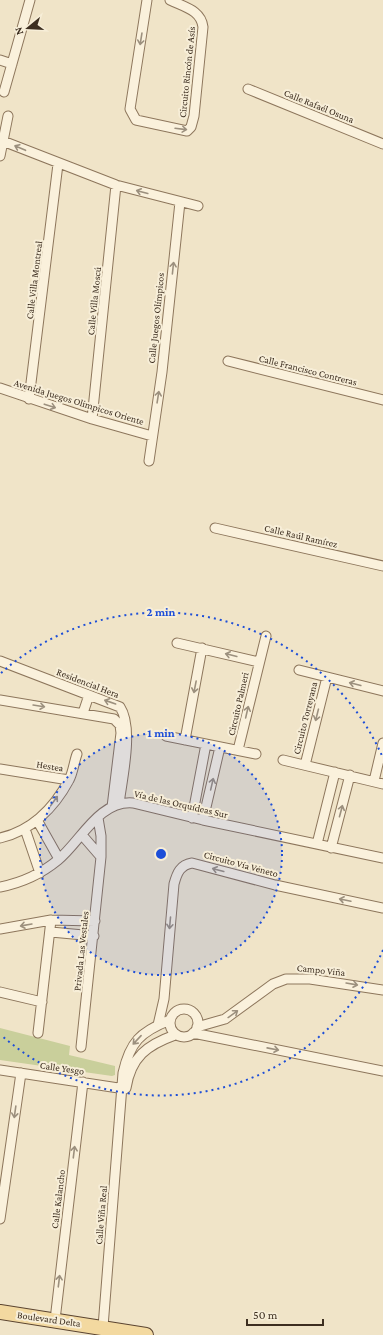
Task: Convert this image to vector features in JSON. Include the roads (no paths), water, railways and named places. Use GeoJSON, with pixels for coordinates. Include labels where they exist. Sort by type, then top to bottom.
{"type":"FeatureCollection","features":[{"type":"Feature","properties":{"kind":"main road","name":"Boulevard Delta"},"geometry":{"type":"LineString","coordinates":[[0,1312],[103,1327],[146,1335]]}},
{"type":"Feature","properties":{"kind":"street","name":"Circuito Rincón de Asís"},"geometry":{"type":"LineString","coordinates":[[147,0],[130,109],[136,120],[187,131],[191,127],[194,116],[203,27],[201,16],[196,12],[170,0]]}},
{"type":"Feature","properties":{"kind":"street"},"geometry":{"type":"LineString","coordinates":[[4,92],[28,1]]}},
{"type":"Feature","properties":{"kind":"street"},"geometry":{"type":"LineString","coordinates":[[0,60],[12,64]]}},
{"type":"Feature","properties":{"kind":"street","name":"Calle Rafaél Osuna"},"geometry":{"type":"LineString","coordinates":[[248,89],[383,144]]}},
{"type":"Feature","properties":{"kind":"street"},"geometry":{"type":"LineString","coordinates":[[0,156],[1,140],[8,116]]}},
{"type":"Feature","properties":{"kind":"street"},"geometry":{"type":"LineString","coordinates":[[1,140],[58,164],[116,185],[198,206]]}},
{"type":"Feature","properties":{"kind":"street","name":"Calle Villa Montreal"},"geometry":{"type":"LineString","coordinates":[[29,399],[58,164]]}},
{"type":"Feature","properties":{"kind":"street","name":"Calle Villa Moscú"},"geometry":{"type":"LineString","coordinates":[[92,419],[116,185]]}},
{"type":"Feature","properties":{"kind":"street","name":"Calle Juegos Olímpicos"},"geometry":{"type":"LineString","coordinates":[[149,460],[162,372],[180,202]]}},
{"type":"Feature","properties":{"kind":"street","name":"Calle Francisco Contreras"},"geometry":{"type":"LineString","coordinates":[[228,361],[383,400]]}},
{"type":"Feature","properties":{"kind":"street","name":"Avenida Juegos Olimpicos Oriente"},"geometry":{"type":"LineString","coordinates":[[0,388],[92,419],[152,436]]}},
{"type":"Feature","properties":{"kind":"street","name":"Calle Raúl Ramírez"},"geometry":{"type":"LineString","coordinates":[[215,528],[383,566]]}},
{"type":"Feature","properties":{"kind":"street","name":"Circuito Palmeri"},"geometry":{"type":"LineString","coordinates":[[238,750],[266,636]]}},
{"type":"Feature","properties":{"kind":"street","name":"Circuito Palmeri"},"geometry":{"type":"LineString","coordinates":[[177,643],[259,662]]}},
{"type":"Feature","properties":{"kind":"street"},"geometry":{"type":"LineString","coordinates":[[185,740],[202,648]]}},
{"type":"Feature","properties":{"kind":"street","name":"Residencial Hera"},"geometry":{"type":"LineString","coordinates":[[0,662],[120,707],[126,720],[115,805]]}},
{"type":"Feature","properties":{"kind":"street","name":"Circuito Torreyana"},"geometry":{"type":"LineString","coordinates":[[299,670],[383,691]]}},
{"type":"Feature","properties":{"kind":"street","name":"Circuito Torreyana"},"geometry":{"type":"LineString","coordinates":[[305,765],[327,677]]}},
{"type":"Feature","properties":{"kind":"street"},"geometry":{"type":"LineString","coordinates":[[83,713],[89,695]]}},
{"type":"Feature","properties":{"kind":"street"},"geometry":{"type":"LineString","coordinates":[[0,700],[83,713],[116,720],[124,733]]}},
{"type":"Feature","properties":{"kind":"street","name":"Circuito Palmeri"},"geometry":{"type":"LineString","coordinates":[[166,736],[256,754]]}},
{"type":"Feature","properties":{"kind":"street","name":"Circuito Torreyana"},"geometry":{"type":"LineString","coordinates":[[283,760],[379,782],[383,743]]}},
{"type":"Feature","properties":{"kind":"street"},"geometry":{"type":"LineString","coordinates":[[192,818],[206,744]]}},
{"type":"Feature","properties":{"kind":"street","name":"Circuito Palmeri"},"geometry":{"type":"LineString","coordinates":[[203,820],[220,747]]}},
{"type":"Feature","properties":{"kind":"street"},"geometry":{"type":"LineString","coordinates":[[69,780],[77,754]]}},
{"type":"Feature","properties":{"kind":"street","name":"Hestea"},"geometry":{"type":"LineString","coordinates":[[0,769],[69,780],[37,820],[25,829],[0,838]]}},
{"type":"Feature","properties":{"kind":"street"},"geometry":{"type":"LineString","coordinates":[[317,844],[335,772]]}},
{"type":"Feature","properties":{"kind":"street"},"geometry":{"type":"LineString","coordinates":[[331,848],[350,775]]}},
{"type":"Feature","properties":{"kind":"street","name":"Vía de las Orquídeas Sur"},"geometry":{"type":"LineString","coordinates":[[115,805],[133,803],[192,818],[383,858]]}},
{"type":"Feature","properties":{"kind":"street"},"geometry":{"type":"LineString","coordinates":[[0,887],[40,873],[59,859],[98,818],[115,805]]}},
{"type":"Feature","properties":{"kind":"street","name":"Privada Las Vestales"},"geometry":{"type":"LineString","coordinates":[[81,1048],[94,936],[101,857],[101,836],[98,818]]}},
{"type":"Feature","properties":{"kind":"street"},"geometry":{"type":"LineString","coordinates":[[37,820],[59,859]]}},
{"type":"Feature","properties":{"kind":"street"},"geometry":{"type":"LineString","coordinates":[[25,829],[40,873]]}},
{"type":"Feature","properties":{"kind":"street"},"geometry":{"type":"LineString","coordinates":[[82,835],[101,857]]}},
{"type":"Feature","properties":{"kind":"street","name":"Circuito Vía Véneto"},"geometry":{"type":"LineString","coordinates":[[158,1025],[164,999],[174,884],[177,874],[184,865],[192,863],[275,885],[383,908]]}},
{"type":"Feature","properties":{"kind":"street"},"geometry":{"type":"LineString","coordinates":[[0,929],[51,920],[95,921]]}},
{"type":"Feature","properties":{"kind":"street"},"geometry":{"type":"LineString","coordinates":[[38,1033],[51,932],[51,920]]}},
{"type":"Feature","properties":{"kind":"street"},"geometry":{"type":"LineString","coordinates":[[51,932],[94,936]]}},
{"type":"Feature","properties":{"kind":"street","name":"Campo Viña"},"geometry":{"type":"LineString","coordinates":[[195,1030],[225,1019],[273,984],[286,979],[310,979],[383,990]]}},
{"type":"Feature","properties":{"kind":"street"},"geometry":{"type":"LineString","coordinates":[[0,992],[42,1002]]}},
{"type":"Feature","properties":{"kind":"street"},"geometry":{"type":"LineString","coordinates":[[123,1089],[125,1062],[131,1047],[142,1034],[170,1020],[178,1011],[188,1010],[196,1017],[195,1030]]}},
{"type":"Feature","properties":{"kind":"street"},"geometry":{"type":"LineString","coordinates":[[170,1020],[170,1028],[175,1035]]}},
{"type":"Feature","properties":{"kind":"street"},"geometry":{"type":"LineString","coordinates":[[123,1089],[131,1068],[138,1057],[160,1040],[175,1035],[185,1037],[195,1030],[383,1071]]}},
{"type":"Feature","properties":{"kind":"street","name":"Calle Yesgo"},"geometry":{"type":"LineString","coordinates":[[0,1070],[123,1089]]}},
{"type":"Feature","properties":{"kind":"street"},"geometry":{"type":"LineString","coordinates":[[0,1219],[21,1073]]}},
{"type":"Feature","properties":{"kind":"street","name":"Calle Kalancho"},"geometry":{"type":"LineString","coordinates":[[55,1320],[83,1082]]}},
{"type":"Feature","properties":{"kind":"street","name":"Calle Viña Real"},"geometry":{"type":"LineString","coordinates":[[103,1327],[123,1089]]}}]}
